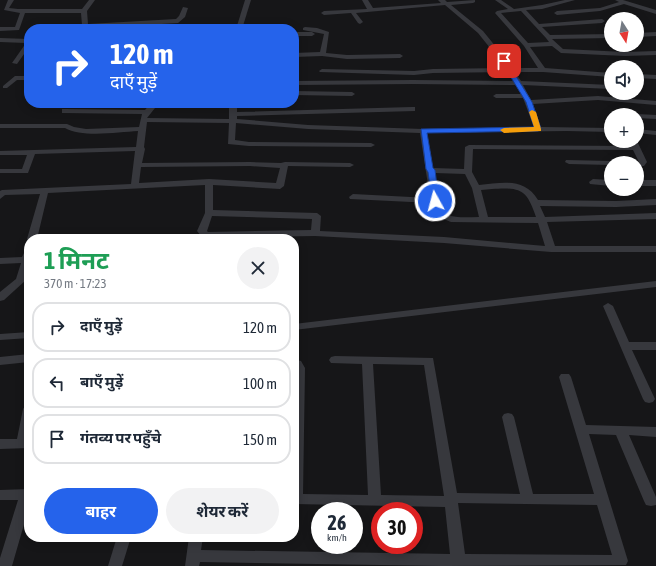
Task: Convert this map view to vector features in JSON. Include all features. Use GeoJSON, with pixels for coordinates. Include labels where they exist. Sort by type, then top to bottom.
{"type":"FeatureCollection","features":[{"type":"Feature","properties":{"kind":"street"},"geometry":{"type":"LineString","coordinates":[[3,8],[11,0]]}},
{"type":"Feature","properties":{"kind":"street"},"geometry":{"type":"LineString","coordinates":[[85,24],[84,11],[92,0]]}},
{"type":"Feature","properties":{"kind":"street"},"geometry":{"type":"LineString","coordinates":[[241,24],[248,0]]}},
{"type":"Feature","properties":{"kind":"street"},"geometry":{"type":"LineString","coordinates":[[365,0],[371,10]]}},
{"type":"Feature","properties":{"kind":"street"},"geometry":{"type":"LineString","coordinates":[[441,0],[461,14],[490,41],[511,71],[527,99],[538,129]]}},
{"type":"Feature","properties":{"kind":"street"},"geometry":{"type":"LineString","coordinates":[[324,13],[447,4],[473,1],[472,0]]}},
{"type":"Feature","properties":{"kind":"street"},"geometry":{"type":"LineString","coordinates":[[498,0],[512,10]]}},
{"type":"Feature","properties":{"kind":"street"},"geometry":{"type":"LineString","coordinates":[[543,70],[526,45],[498,13],[542,7],[572,0]]}},
{"type":"Feature","properties":{"kind":"street"},"geometry":{"type":"LineString","coordinates":[[616,0],[656,12]]}},
{"type":"Feature","properties":{"kind":"street"},"geometry":{"type":"LineString","coordinates":[[557,13],[586,11],[617,6],[624,2]]}},
{"type":"Feature","properties":{"kind":"street"},"geometry":{"type":"LineString","coordinates":[[3,8],[23,11],[84,11]]}},
{"type":"Feature","properties":{"kind":"street"},"geometry":{"type":"LineString","coordinates":[[153,24],[178,21],[182,17],[185,8]]}},
{"type":"Feature","properties":{"kind":"street"},"geometry":{"type":"LineString","coordinates":[[523,10],[561,51],[625,54],[656,53]]}},
{"type":"Feature","properties":{"kind":"street"},"geometry":{"type":"LineString","coordinates":[[0,29],[17,29],[23,11]]}},
{"type":"Feature","properties":{"kind":"street"},"geometry":{"type":"LineString","coordinates":[[353,12],[360,22]]}},
{"type":"Feature","properties":{"kind":"street"},"geometry":{"type":"LineString","coordinates":[[539,26],[602,21]]}},
{"type":"Feature","properties":{"kind":"street"},"geometry":{"type":"LineString","coordinates":[[305,29],[317,30],[326,34]]}},
{"type":"Feature","properties":{"kind":"street"},"geometry":{"type":"LineString","coordinates":[[299,34],[326,34]]}},
{"type":"Feature","properties":{"kind":"street"},"geometry":{"type":"LineString","coordinates":[[321,54],[323,53],[326,34]]}},
{"type":"Feature","properties":{"kind":"street"},"geometry":{"type":"LineString","coordinates":[[644,35],[656,34]]}},
{"type":"Feature","properties":{"kind":"street"},"geometry":{"type":"LineString","coordinates":[[548,36],[604,36]]}},
{"type":"Feature","properties":{"kind":"street"},"geometry":{"type":"LineString","coordinates":[[0,40],[24,42]]}},
{"type":"Feature","properties":{"kind":"street"},"geometry":{"type":"LineString","coordinates":[[526,45],[553,44]]}},
{"type":"Feature","properties":{"kind":"street"},"geometry":{"type":"LineString","coordinates":[[15,63],[24,50]]}},
{"type":"Feature","properties":{"kind":"street"},"geometry":{"type":"LineString","coordinates":[[299,55],[321,54],[346,56],[400,56]]}},
{"type":"Feature","properties":{"kind":"street"},"geometry":{"type":"LineString","coordinates":[[322,71],[414,74],[433,71],[543,70],[604,74]]}},
{"type":"Feature","properties":{"kind":"street"},"geometry":{"type":"LineString","coordinates":[[644,76],[656,77]]}},
{"type":"Feature","properties":{"kind":"street"},"geometry":{"type":"LineString","coordinates":[[0,94],[3,87],[15,78],[24,78]]}},
{"type":"Feature","properties":{"kind":"street"},"geometry":{"type":"LineString","coordinates":[[299,83],[399,82],[518,84],[604,88]]}},
{"type":"Feature","properties":{"kind":"street"},"geometry":{"type":"LineString","coordinates":[[299,93],[352,94]]}},
{"type":"Feature","properties":{"kind":"street"},"geometry":{"type":"LineString","coordinates":[[496,96],[527,99],[598,98],[656,103]]}},
{"type":"Feature","properties":{"kind":"street"},"geometry":{"type":"LineString","coordinates":[[135,185],[141,149],[143,120],[151,108]]}},
{"type":"Feature","properties":{"kind":"street"},"geometry":{"type":"LineString","coordinates":[[233,108],[231,142],[250,144],[371,145]]}},
{"type":"Feature","properties":{"kind":"street"},"geometry":{"type":"LineString","coordinates":[[143,120],[412,109]]}},
{"type":"Feature","properties":{"kind":"street"},"geometry":{"type":"LineString","coordinates":[[65,111],[148,112]]}},
{"type":"Feature","properties":{"kind":"street"},"geometry":{"type":"LineString","coordinates":[[233,117],[308,128],[423,131],[538,129],[604,130]]}},
{"type":"Feature","properties":{"kind":"street"},"geometry":{"type":"LineString","coordinates":[[644,117],[656,118]]}},
{"type":"Feature","properties":{"kind":"street"},"geometry":{"type":"LineString","coordinates":[[0,126],[49,125],[66,126],[72,129],[86,131],[143,128]]}},
{"type":"Feature","properties":{"kind":"street"},"geometry":{"type":"LineString","coordinates":[[423,131],[429,169],[431,170],[435,201],[444,216],[451,219],[541,220],[656,216]]}},
{"type":"Feature","properties":{"kind":"street"},"geometry":{"type":"LineString","coordinates":[[644,132],[656,133]]}},
{"type":"Feature","properties":{"kind":"street"},"geometry":{"type":"LineString","coordinates":[[484,219],[476,188],[468,172],[469,146],[514,145],[569,148],[604,146]]}},
{"type":"Feature","properties":{"kind":"street"},"geometry":{"type":"LineString","coordinates":[[0,153],[141,149]]}},
{"type":"Feature","properties":{"kind":"street"},"geometry":{"type":"LineString","coordinates":[[0,171],[25,171],[32,152]]}},
{"type":"Feature","properties":{"kind":"street"},"geometry":{"type":"LineString","coordinates":[[569,162],[604,163]]}},
{"type":"Feature","properties":{"kind":"street"},"geometry":{"type":"LineString","coordinates":[[138,165],[350,165]]}},
{"type":"Feature","properties":{"kind":"street"},"geometry":{"type":"LineString","coordinates":[[0,196],[2,193],[45,190],[209,182],[280,186],[284,166]]}},
{"type":"Feature","properties":{"kind":"street"},"geometry":{"type":"LineString","coordinates":[[431,170],[468,172]]}},
{"type":"Feature","properties":{"kind":"street"},"geometry":{"type":"LineString","coordinates":[[204,234],[202,231],[209,213],[209,182]]}},
{"type":"Feature","properties":{"kind":"street"},"geometry":{"type":"LineString","coordinates":[[593,182],[604,183]]}},
{"type":"Feature","properties":{"kind":"street"},"geometry":{"type":"LineString","coordinates":[[644,183],[656,183]]}},
{"type":"Feature","properties":{"kind":"street"},"geometry":{"type":"LineString","coordinates":[[476,188],[520,187],[526,191],[536,203],[551,249]]}},
{"type":"Feature","properties":{"kind":"street"},"geometry":{"type":"LineString","coordinates":[[33,234],[45,190]]}},
{"type":"Feature","properties":{"kind":"street"},"geometry":{"type":"LineString","coordinates":[[353,197],[435,201]]}},
{"type":"Feature","properties":{"kind":"street"},"geometry":{"type":"LineString","coordinates":[[536,203],[616,204],[656,202]]}},
{"type":"Feature","properties":{"kind":"street"},"geometry":{"type":"LineString","coordinates":[[209,213],[317,216],[315,233]]}},
{"type":"Feature","properties":{"kind":"street"},"geometry":{"type":"LineString","coordinates":[[260,234],[315,233],[444,240],[551,249],[656,249]]}},
{"type":"Feature","properties":{"kind":"street"},"geometry":{"type":"LineString","coordinates":[[0,260],[24,257]]}},
{"type":"Feature","properties":{"kind":"street"},"geometry":{"type":"LineString","coordinates":[[0,298],[21,280],[24,270]]}},
{"type":"Feature","properties":{"kind":"street"},"geometry":{"type":"LineString","coordinates":[[299,326],[656,284]]}},
{"type":"Feature","properties":{"kind":"street"},"geometry":{"type":"LineString","coordinates":[[608,306],[649,399]]}},
{"type":"Feature","properties":{"kind":"street"},"geometry":{"type":"LineString","coordinates":[[0,337],[24,335]]}},
{"type":"Feature","properties":{"kind":"street"},"geometry":{"type":"LineString","coordinates":[[625,346],[656,346]]}},
{"type":"Feature","properties":{"kind":"street"},"geometry":{"type":"LineString","coordinates":[[0,361],[24,359]]}},
{"type":"Feature","properties":{"kind":"street"},"geometry":{"type":"LineString","coordinates":[[335,360],[430,361],[451,500],[458,563]]}},
{"type":"Feature","properties":{"kind":"street"},"geometry":{"type":"LineString","coordinates":[[367,361],[375,501]]}},
{"type":"Feature","properties":{"kind":"street"},"geometry":{"type":"LineString","coordinates":[[195,542],[193,561],[458,563],[621,561],[564,377]]}},
{"type":"Feature","properties":{"kind":"street"},"geometry":{"type":"LineString","coordinates":[[508,417],[528,499]]}},
{"type":"Feature","properties":{"kind":"street"},"geometry":{"type":"LineString","coordinates":[[581,429],[656,432]]}},
{"type":"Feature","properties":{"kind":"street"},"geometry":{"type":"LineString","coordinates":[[621,431],[651,501]]}},
{"type":"Feature","properties":{"kind":"street"},"geometry":{"type":"LineString","coordinates":[[0,444],[24,443]]}},
{"type":"Feature","properties":{"kind":"street"},"geometry":{"type":"LineString","coordinates":[[0,495],[24,494]]}},
{"type":"Feature","properties":{"kind":"street"},"geometry":{"type":"LineString","coordinates":[[299,499],[375,501],[528,499],[602,500]]}},
{"type":"Feature","properties":{"kind":"street"},"geometry":{"type":"LineString","coordinates":[[5,566],[24,504]]}},
{"type":"Feature","properties":{"kind":"street"},"geometry":{"type":"LineString","coordinates":[[115,566],[122,542]]}},
{"type":"Feature","properties":{"kind":"slow traffic"},"geometry":{"type":"LineString","coordinates":[[504,130],[538,129],[532,112]]}},
{"type":"Feature","properties":{"kind":"route"},"geometry":{"type":"LineString","coordinates":[[435,201],[431,170],[429,169],[423,131],[538,129],[529,102],[504,61]]}}]}
